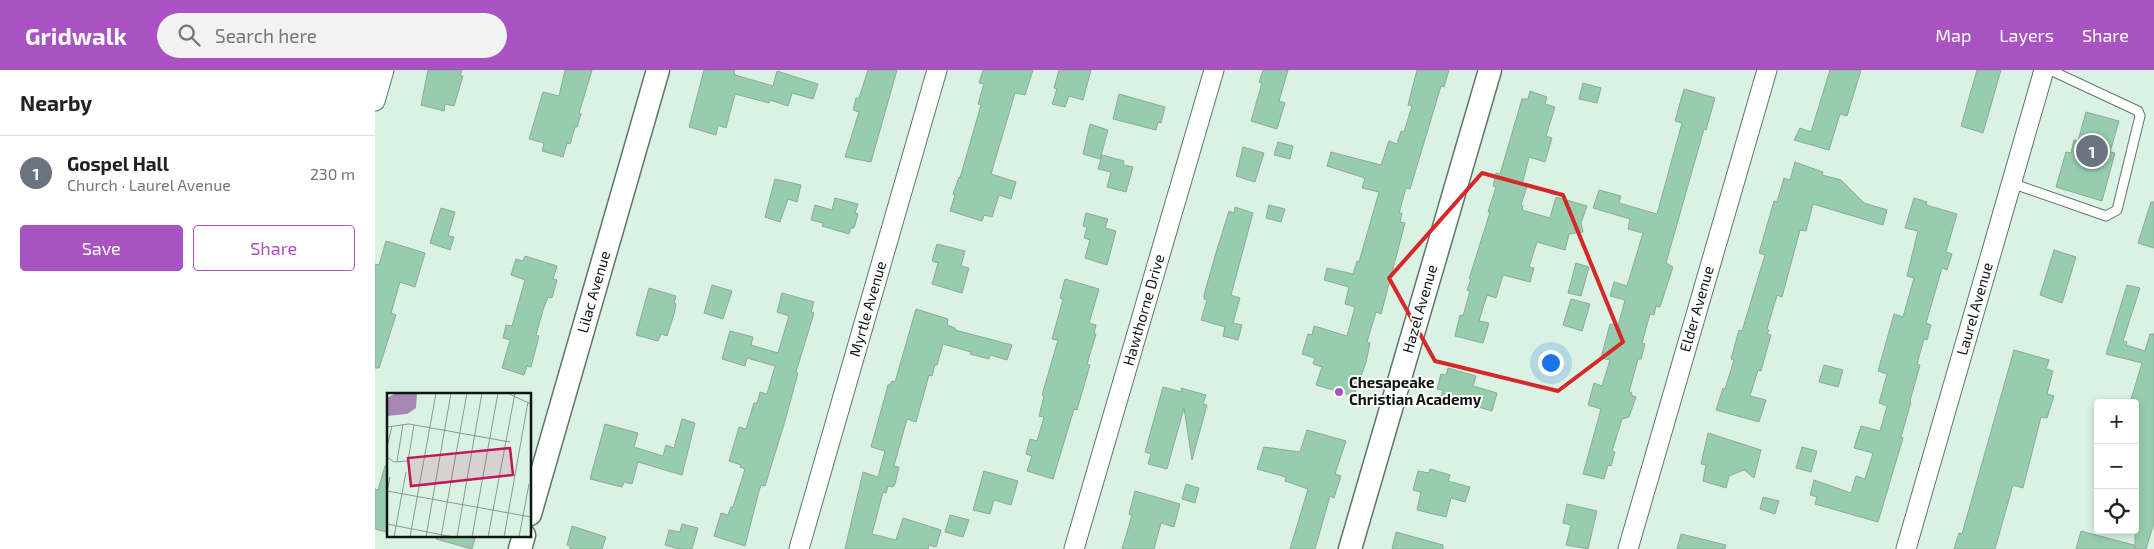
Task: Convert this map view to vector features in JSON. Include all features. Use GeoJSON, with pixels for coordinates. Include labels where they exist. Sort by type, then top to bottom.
{"type":"FeatureCollection","features":[{"type":"Feature","properties":{"kind":"street"},"geometry":{"type":"LineString","coordinates":[[375,101],[384,70]]}},
{"type":"Feature","properties":{"kind":"street","name":"Lilac Avenue"},"geometry":{"type":"LineString","coordinates":[[531,511],[658,70]]}},
{"type":"Feature","properties":{"kind":"street","name":"Myrtle Avenue"},"geometry":{"type":"LineString","coordinates":[[799,549],[937,70]]}},
{"type":"Feature","properties":{"kind":"street","name":"Hawthorne Drive"},"geometry":{"type":"LineString","coordinates":[[1074,549],[1214,70]]}},
{"type":"Feature","properties":{"kind":"street","name":"Hazel Avenue"},"geometry":{"type":"LineString","coordinates":[[1351,549],[1490,70]]}},
{"type":"Feature","properties":{"kind":"street","name":"Elder Avenue"},"geometry":{"type":"LineString","coordinates":[[1628,549],[1767,70]]}},
{"type":"Feature","properties":{"kind":"street","name":"Laurel Avenue"},"geometry":{"type":"LineString","coordinates":[[1906,549],[2044,70]]}},
{"type":"Feature","properties":{"kind":"street"},"geometry":{"type":"LineString","coordinates":[[520,549],[524,536]]}},
{"type":"Feature","properties":{"kind":"lane"},"geometry":{"type":"LineString","coordinates":[[2011,183],[2106,216],[2117,210],[2141,116],[2138,110],[2050,70]]}},
{"type":"Feature","properties":{"kind":"highlighted area"},"geometry":{"type":"Polygon","coordinates":[[[1482,173],[1563,195],[1623,342],[1558,391],[1435,361],[1389,278],[1482,173]]]}},
{"type":"Feature","properties":{"kind":"building"},"geometry":{"type":"Polygon","coordinates":[[[428,70],[462,70],[460,76],[463,76],[454,106],[445,104],[444,111],[421,105],[428,70]]]}},
{"type":"Feature","properties":{"kind":"building"},"geometry":{"type":"Polygon","coordinates":[[[565,70],[592,70],[579,113],[581,114],[577,127],[575,127],[570,144],[567,143],[563,157],[542,151],[544,143],[529,139],[543,92],[559,96],[565,70]]]}},
{"type":"Feature","properties":{"kind":"building"},"geometry":{"type":"Polygon","coordinates":[[[704,70],[734,70],[735,75],[773,86],[777,71],[818,84],[813,99],[792,93],[788,106],[770,100],[769,103],[735,94],[726,128],[718,125],[716,135],[689,127],[704,70]]]}},
{"type":"Feature","properties":{"kind":"building"},"geometry":{"type":"Polygon","coordinates":[[[868,70],[897,70],[871,162],[845,157],[859,112],[853,110],[856,98],[859,98],[868,70]]]}},
{"type":"Feature","properties":{"kind":"building"},"geometry":{"type":"Polygon","coordinates":[[[983,70],[1033,70],[1025,95],[1015,93],[991,174],[1016,182],[1011,199],[999,195],[992,217],[984,215],[982,221],[950,211],[955,195],[953,194],[960,178],[981,105],[978,104],[984,84],[979,83],[983,70]]]}},
{"type":"Feature","properties":{"kind":"building"},"geometry":{"type":"Polygon","coordinates":[[[1059,70],[1091,70],[1083,100],[1069,96],[1065,107],[1052,104],[1057,89],[1054,88],[1059,70]]]}},
{"type":"Feature","properties":{"kind":"building"},"geometry":{"type":"Polygon","coordinates":[[[1263,70],[1288,70],[1279,101],[1285,103],[1277,129],[1251,121],[1262,83],[1259,82],[1263,70]]]}},
{"type":"Feature","properties":{"kind":"building"},"geometry":{"type":"Polygon","coordinates":[[[1417,70],[1449,70],[1444,87],[1441,86],[1410,189],[1406,188],[1399,213],[1402,213],[1400,222],[1405,223],[1381,314],[1376,312],[1367,342],[1370,343],[1366,362],[1354,396],[1316,385],[1322,367],[1313,364],[1315,358],[1302,354],[1308,334],[1312,335],[1314,326],[1347,336],[1355,307],[1345,304],[1349,287],[1324,280],[1327,268],[1353,274],[1357,261],[1359,262],[1379,192],[1362,188],[1365,178],[1327,166],[1331,152],[1381,165],[1389,141],[1397,144],[1401,131],[1404,132],[1412,106],[1408,105],[1417,70]]]}},
{"type":"Feature","properties":{"kind":"building"},"geometry":{"type":"Polygon","coordinates":[[[1830,70],[1861,70],[1847,116],[1840,114],[1829,150],[1794,140],[1800,128],[1811,132],[1830,70]]]}},
{"type":"Feature","properties":{"kind":"building"},"geometry":{"type":"Polygon","coordinates":[[[1977,70],[2001,70],[1983,133],[1961,126],[1977,70]]]}},
{"type":"Feature","properties":{"kind":"building"},"geometry":{"type":"Polygon","coordinates":[[[1583,83],[1601,88],[1597,103],[1579,99],[1583,83]]]}},
{"type":"Feature","properties":{"kind":"building"},"geometry":{"type":"Polygon","coordinates":[[[1684,89],[1715,98],[1706,130],[1704,129],[1666,263],[1673,267],[1660,307],[1656,306],[1654,315],[1650,314],[1642,343],[1645,344],[1641,359],[1638,359],[1629,392],[1636,397],[1629,417],[1622,419],[1612,451],[1615,452],[1611,466],[1608,465],[1604,479],[1583,474],[1601,409],[1588,405],[1594,383],[1602,386],[1610,360],[1601,358],[1610,324],[1618,326],[1625,300],[1610,296],[1614,282],[1627,286],[1643,233],[1628,229],[1630,219],[1593,208],[1599,190],[1621,196],[1619,203],[1657,214],[1682,123],[1675,121],[1684,89]]]}},
{"type":"Feature","properties":{"kind":"building"},"geometry":{"type":"Polygon","coordinates":[[[1530,91],[1547,97],[1545,104],[1555,107],[1546,136],[1552,138],[1545,162],[1529,157],[1522,185],[1527,186],[1521,205],[1523,206],[1522,210],[1550,218],[1556,197],[1587,206],[1581,223],[1583,232],[1569,234],[1565,250],[1537,242],[1529,267],[1534,268],[1530,282],[1503,275],[1496,298],[1487,295],[1479,321],[1489,323],[1483,343],[1455,336],[1460,315],[1463,316],[1470,291],[1467,290],[1471,279],[1469,279],[1490,212],[1488,212],[1496,187],[1493,186],[1496,173],[1500,174],[1522,99],[1528,99],[1530,91]]]}},
{"type":"Feature","properties":{"kind":"building"},"geometry":{"type":"Polygon","coordinates":[[[1119,94],[1165,107],[1161,123],[1158,122],[1156,130],[1113,119],[1119,94]]]}},
{"type":"Feature","properties":{"kind":"building"},"geometry":{"type":"Polygon","coordinates":[[[2086,112],[2119,121],[2110,152],[2115,153],[2102,201],[2056,187],[2066,152],[2071,153],[2074,140],[2078,141],[2086,112]]]}},
{"type":"Feature","properties":{"kind":"building"},"geometry":{"type":"Polygon","coordinates":[[[1090,124],[1108,130],[1100,159],[1083,154],[1090,124]]]}},
{"type":"Feature","properties":{"kind":"building"},"geometry":{"type":"Polygon","coordinates":[[[1278,142],[1293,146],[1290,159],[1274,155],[1278,142]]]}},
{"type":"Feature","properties":{"kind":"building"},"geometry":{"type":"Polygon","coordinates":[[[1243,147],[1264,153],[1255,182],[1236,176],[1243,147]]]}},
{"type":"Feature","properties":{"kind":"building"},"geometry":{"type":"Polygon","coordinates":[[[1102,155],[1124,161],[1123,165],[1133,167],[1126,192],[1107,187],[1111,172],[1098,169],[1102,155]]]}},
{"type":"Feature","properties":{"kind":"building"},"geometry":{"type":"Polygon","coordinates":[[[1795,162],[1823,172],[1822,175],[1841,180],[1864,203],[1887,210],[1883,225],[1813,204],[1806,231],[1800,230],[1782,297],[1777,295],[1767,329],[1769,330],[1767,334],[1771,335],[1761,371],[1758,370],[1750,396],[1766,400],[1759,422],[1716,410],[1723,388],[1725,389],[1734,360],[1731,359],[1739,330],[1742,331],[1765,255],[1759,253],[1774,201],[1777,202],[1784,178],[1790,180],[1795,162]]]}},
{"type":"Feature","properties":{"kind":"building"},"geometry":{"type":"Polygon","coordinates":[[[775,179],[801,185],[797,202],[788,199],[780,222],[765,217],[775,179]]]}},
{"type":"Feature","properties":{"kind":"building"},"geometry":{"type":"Polygon","coordinates":[[[835,198],[858,204],[855,213],[858,214],[854,228],[851,228],[849,234],[822,226],[823,223],[811,220],[815,205],[832,210],[835,198]]]}},
{"type":"Feature","properties":{"kind":"building"},"geometry":{"type":"Polygon","coordinates":[[[1914,198],[1927,202],[1926,205],[1957,214],[1946,252],[1952,254],[1947,270],[1942,268],[1926,323],[1931,325],[1927,340],[1924,339],[1917,364],[1920,365],[1901,437],[1903,438],[1878,522],[1815,504],[1817,497],[1810,495],[1814,480],[1851,493],[1856,476],[1865,479],[1873,453],[1854,448],[1861,426],[1880,431],[1887,406],[1879,403],[1887,374],[1878,371],[1894,314],[1903,317],[1914,278],[1907,276],[1918,231],[1905,228],[1914,198]]]}},
{"type":"Feature","properties":{"kind":"building"},"geometry":{"type":"Polygon","coordinates":[[[2151,202],[2154,202],[2154,248],[2138,243],[2151,202]]]}},
{"type":"Feature","properties":{"kind":"building"},"geometry":{"type":"Polygon","coordinates":[[[1269,205],[1285,209],[1281,222],[1266,218],[1269,205]]]}},
{"type":"Feature","properties":{"kind":"building"},"geometry":{"type":"Polygon","coordinates":[[[1235,207],[1253,213],[1231,295],[1240,298],[1233,323],[1242,325],[1238,340],[1223,336],[1225,327],[1201,320],[1207,300],[1204,299],[1204,295],[1215,256],[1229,211],[1234,213],[1235,207]]]}},
{"type":"Feature","properties":{"kind":"building"},"geometry":{"type":"Polygon","coordinates":[[[441,208],[455,212],[448,236],[454,237],[450,250],[430,243],[441,208]]]}},
{"type":"Feature","properties":{"kind":"building"},"geometry":{"type":"Polygon","coordinates":[[[1086,213],[1108,219],[1105,228],[1116,231],[1107,265],[1085,258],[1090,240],[1084,238],[1087,227],[1083,226],[1086,213]]]}},
{"type":"Feature","properties":{"kind":"building"},"geometry":{"type":"Polygon","coordinates":[[[386,241],[425,253],[415,287],[400,282],[391,313],[396,315],[379,368],[375,368],[375,264],[379,265],[386,241]]]}},
{"type":"Feature","properties":{"kind":"building"},"geometry":{"type":"Polygon","coordinates":[[[937,244],[965,251],[961,266],[969,268],[962,293],[932,284],[938,263],[932,261],[937,244]]]}},
{"type":"Feature","properties":{"kind":"building"},"geometry":{"type":"Polygon","coordinates":[[[2054,250],[2076,257],[2062,303],[2040,295],[2054,250]]]}},
{"type":"Feature","properties":{"kind":"building"},"geometry":{"type":"Polygon","coordinates":[[[525,256],[557,266],[553,279],[557,280],[552,298],[548,297],[543,310],[536,335],[539,336],[531,367],[527,366],[524,375],[502,368],[510,340],[503,338],[506,325],[512,326],[525,280],[511,275],[516,259],[523,261],[525,256]]]}},
{"type":"Feature","properties":{"kind":"building"},"geometry":{"type":"Polygon","coordinates":[[[1576,263],[1589,267],[1581,296],[1568,293],[1576,263]]]}},
{"type":"Feature","properties":{"kind":"building"},"geometry":{"type":"Polygon","coordinates":[[[1065,279],[1099,289],[1089,323],[1096,325],[1094,334],[1096,334],[1087,364],[1090,365],[1077,410],[1074,409],[1053,479],[1027,471],[1032,456],[1026,454],[1030,439],[1037,441],[1044,417],[1039,416],[1044,396],[1042,395],[1058,340],[1052,339],[1063,299],[1060,298],[1065,279]]]}},
{"type":"Feature","properties":{"kind":"building"},"geometry":{"type":"Polygon","coordinates":[[[712,285],[732,291],[723,319],[704,313],[712,285]]]}},
{"type":"Feature","properties":{"kind":"building"},"geometry":{"type":"Polygon","coordinates":[[[2127,285],[2140,288],[2123,341],[2127,342],[2126,345],[2145,351],[2150,334],[2154,334],[2154,523],[2146,549],[2135,549],[2135,534],[2139,534],[2139,399],[2131,399],[2142,363],[2106,354],[2127,285]]]}},
{"type":"Feature","properties":{"kind":"building"},"geometry":{"type":"Polygon","coordinates":[[[649,288],[676,296],[674,314],[667,336],[661,334],[658,341],[636,335],[649,288]]]}},
{"type":"Feature","properties":{"kind":"building"},"geometry":{"type":"Polygon","coordinates":[[[782,293],[814,302],[811,312],[814,313],[796,372],[798,373],[785,421],[765,486],[761,485],[759,491],[745,546],[714,536],[721,513],[728,515],[731,507],[733,507],[745,469],[740,467],[741,465],[729,461],[739,427],[746,429],[754,403],[757,403],[760,392],[767,394],[775,366],[747,358],[745,366],[722,359],[730,331],[753,337],[751,345],[778,353],[789,316],[777,312],[782,293]]]}},
{"type":"Feature","properties":{"kind":"building"},"geometry":{"type":"Polygon","coordinates":[[[1571,299],[1590,304],[1582,331],[1563,325],[1571,299]]]}},
{"type":"Feature","properties":{"kind":"building"},"geometry":{"type":"Polygon","coordinates":[[[916,309],[948,319],[947,325],[955,328],[955,330],[1012,345],[1007,360],[990,355],[989,359],[943,344],[937,365],[935,365],[932,376],[929,375],[916,422],[907,419],[894,466],[899,467],[895,484],[893,487],[888,486],[886,493],[883,492],[872,534],[896,540],[903,518],[941,530],[936,547],[929,545],[928,549],[845,549],[863,472],[878,477],[885,451],[871,447],[888,385],[892,381],[895,382],[916,309]]]}},
{"type":"Feature","properties":{"kind":"building"},"geometry":{"type":"Polygon","coordinates":[[[2014,350],[2049,360],[2046,369],[2053,371],[2047,394],[2054,396],[2047,418],[2041,417],[2023,488],[2013,485],[1995,549],[1954,549],[1959,533],[1962,534],[2014,350]]]}},
{"type":"Feature","properties":{"kind":"building"},"geometry":{"type":"Polygon","coordinates":[[[1824,365],[1843,370],[1838,387],[1819,382],[1824,365]]]}},
{"type":"Feature","properties":{"kind":"building"},"geometry":{"type":"Polygon","coordinates":[[[1448,368],[1476,376],[1473,386],[1497,393],[1492,411],[1441,396],[1443,390],[1437,389],[1441,374],[1446,375],[1448,368]]]}},
{"type":"Feature","properties":{"kind":"building"},"geometry":{"type":"Polygon","coordinates":[[[1163,387],[1182,392],[1181,388],[1206,395],[1203,404],[1207,405],[1192,460],[1184,408],[1167,469],[1148,464],[1151,454],[1145,452],[1163,387]]]}},
{"type":"Feature","properties":{"kind":"building"},"geometry":{"type":"Polygon","coordinates":[[[682,419],[695,423],[682,475],[638,462],[632,484],[624,482],[622,487],[590,479],[605,424],[638,433],[634,447],[663,456],[666,445],[674,448],[682,419]]]}},
{"type":"Feature","properties":{"kind":"building"},"geometry":{"type":"Polygon","coordinates":[[[1307,430],[1346,441],[1335,474],[1341,476],[1334,498],[1330,496],[1315,549],[1290,549],[1308,489],[1285,481],[1286,477],[1257,469],[1264,447],[1300,452],[1307,430]]]}},
{"type":"Feature","properties":{"kind":"building"},"geometry":{"type":"Polygon","coordinates":[[[1708,433],[1761,450],[1754,478],[1744,470],[1729,476],[1726,488],[1703,481],[1706,465],[1701,464],[1708,433]]]}},
{"type":"Feature","properties":{"kind":"building"},"geometry":{"type":"Polygon","coordinates":[[[1802,447],[1817,451],[1811,472],[1796,468],[1802,447]]]}},
{"type":"Feature","properties":{"kind":"building"},"geometry":{"type":"Polygon","coordinates":[[[385,466],[387,466],[386,532],[375,529],[375,489],[378,490],[385,466]]]}},
{"type":"Feature","properties":{"kind":"building"},"geometry":{"type":"Polygon","coordinates":[[[1430,469],[1450,475],[1448,481],[1470,487],[1465,502],[1451,498],[1446,517],[1417,510],[1421,492],[1413,490],[1418,471],[1429,473],[1430,469]]]}},
{"type":"Feature","properties":{"kind":"building"},"geometry":{"type":"Polygon","coordinates":[[[984,471],[1018,481],[1011,505],[994,500],[990,514],[973,510],[984,471]]]}},
{"type":"Feature","properties":{"kind":"building"},"geometry":{"type":"Polygon","coordinates":[[[1186,484],[1199,488],[1195,503],[1182,499],[1186,484]]]}},
{"type":"Feature","properties":{"kind":"building"},"geometry":{"type":"Polygon","coordinates":[[[1135,491],[1180,504],[1174,527],[1161,523],[1154,549],[1122,549],[1132,515],[1129,514],[1135,491]]]}},
{"type":"Feature","properties":{"kind":"building"},"geometry":{"type":"Polygon","coordinates":[[[1763,497],[1779,501],[1775,514],[1760,509],[1763,497]]]}},
{"type":"Feature","properties":{"kind":"building"},"geometry":{"type":"Polygon","coordinates":[[[1567,504],[1597,511],[1588,549],[1566,545],[1571,525],[1563,523],[1567,504]]]}},
{"type":"Feature","properties":{"kind":"building"},"geometry":{"type":"Polygon","coordinates":[[[950,515],[969,520],[963,537],[945,532],[950,515]]]}},
{"type":"Feature","properties":{"kind":"building"},"geometry":{"type":"Polygon","coordinates":[[[682,524],[698,528],[692,549],[679,549],[665,545],[669,530],[680,532],[682,524]]]}},
{"type":"Feature","properties":{"kind":"building"},"geometry":{"type":"Polygon","coordinates":[[[572,526],[606,537],[602,549],[570,549],[570,546],[567,545],[572,526]]]}},
{"type":"Feature","properties":{"kind":"building"},"geometry":{"type":"Polygon","coordinates":[[[2081,531],[2134,545],[2134,549],[2076,549],[2081,531]]]}},
{"type":"Feature","properties":{"kind":"building"},"geometry":{"type":"Polygon","coordinates":[[[1396,532],[1443,545],[1443,549],[1392,549],[1396,532]]]}},
{"type":"Feature","properties":{"kind":"building"},"geometry":{"type":"Polygon","coordinates":[[[1681,534],[1726,545],[1725,549],[1677,549],[1681,534]]]}},
{"type":"Feature","properties":{"kind":"building"},"geometry":{"type":"Polygon","coordinates":[[[437,536],[476,536],[472,549],[436,539],[437,536]]]}},
{"type":"Feature","properties":{"kind":"place","name":"Gospel Hall"},"geometry":{"type":"Point","coordinates":[2092,151]}},
{"type":"Feature","properties":{"kind":"place","name":"Chesapeake Christian Academy"},"geometry":{"type":"Point","coordinates":[1339,392]}}]}
